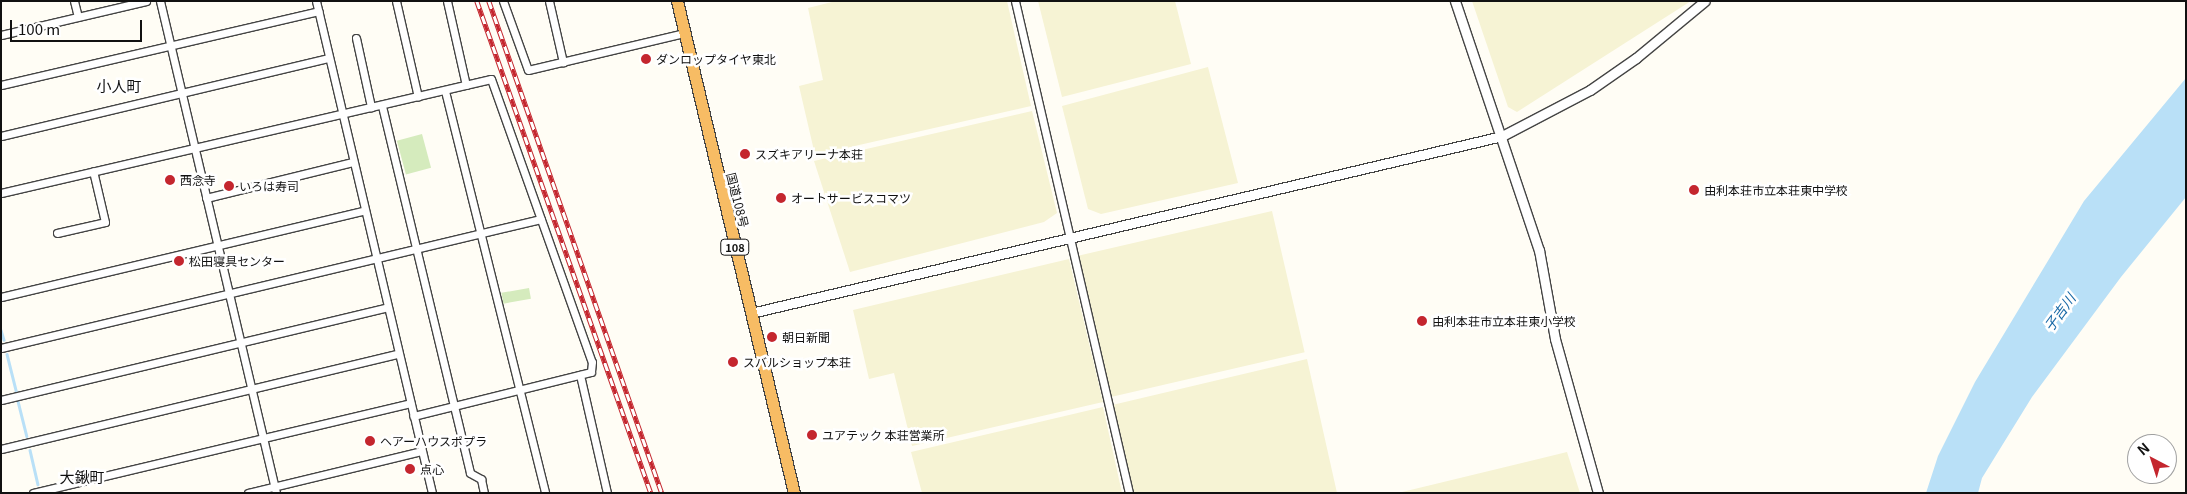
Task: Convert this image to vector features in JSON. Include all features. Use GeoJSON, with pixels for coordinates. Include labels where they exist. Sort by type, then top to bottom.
{"type":"FeatureCollection","features":[{"type":"Feature","properties":{"kind":"highway","name":"国道108号"},"geometry":{"type":"LineString","coordinates":[[677,1],[794,493]]}},
{"type":"Feature","properties":{"kind":"street"},"geometry":{"type":"LineString","coordinates":[[74,1],[78,17]]}},
{"type":"Feature","properties":{"kind":"street"},"geometry":{"type":"LineString","coordinates":[[1,35],[146,1]]}},
{"type":"Feature","properties":{"kind":"street"},"geometry":{"type":"LineString","coordinates":[[160,1],[275,490]]}},
{"type":"Feature","properties":{"kind":"street"},"geometry":{"type":"LineString","coordinates":[[316,1],[432,493]]}},
{"type":"Feature","properties":{"kind":"street"},"geometry":{"type":"LineString","coordinates":[[396,1],[418,97]]}},
{"type":"Feature","properties":{"kind":"street"},"geometry":{"type":"LineString","coordinates":[[447,1],[466,85]]}},
{"type":"Feature","properties":{"kind":"street"},"geometry":{"type":"LineString","coordinates":[[503,1],[528,70],[684,33]]}},
{"type":"Feature","properties":{"kind":"street"},"geometry":{"type":"LineString","coordinates":[[549,1],[563,62]]}},
{"type":"Feature","properties":{"kind":"street"},"geometry":{"type":"LineString","coordinates":[[1014,1],[1071,238],[1129,493]]}},
{"type":"Feature","properties":{"kind":"street"},"geometry":{"type":"LineString","coordinates":[[1455,1],[1539,250],[1555,339],[1598,493]]}},
{"type":"Feature","properties":{"kind":"street"},"geometry":{"type":"LineString","coordinates":[[751,313],[1502,136],[1590,90],[1636,58],[1705,1]]}},
{"type":"Feature","properties":{"kind":"street"},"geometry":{"type":"LineString","coordinates":[[1,85],[319,11]]}},
{"type":"Feature","properties":{"kind":"street"},"geometry":{"type":"LineString","coordinates":[[356,38],[370,107]]}},
{"type":"Feature","properties":{"kind":"street"},"geometry":{"type":"LineString","coordinates":[[1,136],[329,58]]}},
{"type":"Feature","properties":{"kind":"street"},"geometry":{"type":"LineString","coordinates":[[1,193],[194,146],[370,107],[382,106],[491,79],[592,362],[591,372],[413,416]]}},
{"type":"Feature","properties":{"kind":"street"},"geometry":{"type":"LineString","coordinates":[[445,90],[479,234],[545,493]]}},
{"type":"Feature","properties":{"kind":"street"},"geometry":{"type":"LineString","coordinates":[[382,106],[470,472],[481,479],[484,493]]}},
{"type":"Feature","properties":{"kind":"street"},"geometry":{"type":"LineString","coordinates":[[206,198],[353,162]]}},
{"type":"Feature","properties":{"kind":"street"},"geometry":{"type":"LineString","coordinates":[[57,233],[104,222],[93,171]]}},
{"type":"Feature","properties":{"kind":"street"},"geometry":{"type":"LineString","coordinates":[[1,297],[365,210]]}},
{"type":"Feature","properties":{"kind":"street"},"geometry":{"type":"LineString","coordinates":[[1,348],[541,219]]}},
{"type":"Feature","properties":{"kind":"street"},"geometry":{"type":"LineString","coordinates":[[1,400],[387,307]]}},
{"type":"Feature","properties":{"kind":"street"},"geometry":{"type":"LineString","coordinates":[[1,449],[398,354]]}},
{"type":"Feature","properties":{"kind":"street"},"geometry":{"type":"LineString","coordinates":[[580,375],[607,493]]}},
{"type":"Feature","properties":{"kind":"street"},"geometry":{"type":"LineString","coordinates":[[33,493],[410,403]]}},
{"type":"Feature","properties":{"kind":"street"},"geometry":{"type":"LineString","coordinates":[[248,493],[275,490],[421,451]]}},
{"type":"Feature","properties":{"kind":"shaded area"},"geometry":{"type":"Polygon","coordinates":[[[836,1],[1007,1],[1031,106],[815,155],[799,86],[823,80],[808,8],[836,1]]]}},
{"type":"Feature","properties":{"kind":"shaded area"},"geometry":{"type":"Polygon","coordinates":[[[1038,1],[1175,1],[1191,64],[1062,97],[1038,1]]]}},
{"type":"Feature","properties":{"kind":"shaded area"},"geometry":{"type":"Polygon","coordinates":[[[1472,1],[1691,1],[1517,112],[1508,107],[1472,1]]]}},
{"type":"Feature","properties":{"kind":"shaded area"},"geometry":{"type":"Polygon","coordinates":[[[1208,67],[1238,183],[1101,214],[1088,209],[1062,106],[1208,67]]]}},
{"type":"Feature","properties":{"kind":"shaded area"},"geometry":{"type":"Polygon","coordinates":[[[1032,111],[1057,213],[1044,222],[850,272],[814,161],[1032,111]]]}},
{"type":"Feature","properties":{"kind":"shaded area"},"geometry":{"type":"Polygon","coordinates":[[[1272,211],[1305,352],[1109,397],[1076,256],[1272,211]]]}},
{"type":"Feature","properties":{"kind":"shaded area"},"geometry":{"type":"Polygon","coordinates":[[[1069,259],[1103,402],[912,446],[894,373],[869,379],[853,310],[1069,259]]]}},
{"type":"Feature","properties":{"kind":"shaded area"},"geometry":{"type":"Polygon","coordinates":[[[1307,359],[1337,493],[1129,493],[1108,406],[1307,359]]]}},
{"type":"Feature","properties":{"kind":"shaded area"},"geometry":{"type":"Polygon","coordinates":[[[1103,407],[1122,493],[922,493],[911,452],[1103,407]]]}},
{"type":"Feature","properties":{"kind":"shaded area"},"geometry":{"type":"Polygon","coordinates":[[[1567,452],[1580,493],[1398,493],[1567,452]]]}},
{"type":"Feature","properties":{"kind":"green space"},"geometry":{"type":"Polygon","coordinates":[[[422,134],[431,168],[406,175],[397,141],[422,134]]]}},
{"type":"Feature","properties":{"kind":"green space"},"geometry":{"type":"Polygon","coordinates":[[[529,288],[531,299],[503,304],[501,293],[529,288]]]}},
{"type":"Feature","properties":{"kind":"water","name":"子吉川"},"geometry":{"type":"Polygon","coordinates":[[[2186,78],[2186,197],[2121,277],[2032,397],[1982,478],[1978,493],[1926,493],[1938,456],[1975,382],[2084,201],[2186,78]]]}},
{"type":"Feature","properties":{"kind":"waterway"},"geometry":{"type":"LineString","coordinates":[[1,330],[4,340]]}},
{"type":"Feature","properties":{"kind":"waterway"},"geometry":{"type":"LineString","coordinates":[[7,354],[16,391]]}},
{"type":"Feature","properties":{"kind":"waterway"},"geometry":{"type":"LineString","coordinates":[[18,401],[27,436]]}},
{"type":"Feature","properties":{"kind":"waterway"},"geometry":{"type":"LineString","coordinates":[[30,450],[38,484]]}},
{"type":"Feature","properties":{"kind":"railway"},"geometry":{"type":"LineString","coordinates":[[477,1],[651,493]]}},
{"type":"Feature","properties":{"kind":"railway"},"geometry":{"type":"LineString","coordinates":[[489,1],[662,493]]}},
{"type":"Feature","properties":{"kind":"place","name":"ダンロップタイヤ東北"},"geometry":{"type":"Point","coordinates":[646,59]}},
{"type":"Feature","properties":{"kind":"place","name":"スズキアリーナ本荘"},"geometry":{"type":"Point","coordinates":[745,154]}},
{"type":"Feature","properties":{"kind":"place","name":"西念寺"},"geometry":{"type":"Point","coordinates":[170,180]}},
{"type":"Feature","properties":{"kind":"place","name":"いろは寿司"},"geometry":{"type":"Point","coordinates":[229,186]}},
{"type":"Feature","properties":{"kind":"place","name":"由利本荘市立本荘東中学校"},"geometry":{"type":"Point","coordinates":[1694,190]}},
{"type":"Feature","properties":{"kind":"place","name":"オートサービスコマツ"},"geometry":{"type":"Point","coordinates":[781,198]}},
{"type":"Feature","properties":{"kind":"place","name":"松田寝具センター"},"geometry":{"type":"Point","coordinates":[179,261]}},
{"type":"Feature","properties":{"kind":"place","name":"由利本荘市立本荘東小学校"},"geometry":{"type":"Point","coordinates":[1422,321]}},
{"type":"Feature","properties":{"kind":"place","name":"朝日新聞"},"geometry":{"type":"Point","coordinates":[772,337]}},
{"type":"Feature","properties":{"kind":"place","name":"スバルショップ本荘"},"geometry":{"type":"Point","coordinates":[733,362]}},
{"type":"Feature","properties":{"kind":"place","name":"ユアテック 本荘営業所"},"geometry":{"type":"Point","coordinates":[812,435]}},
{"type":"Feature","properties":{"kind":"place","name":"ヘアーハウスポプラ"},"geometry":{"type":"Point","coordinates":[370,441]}},
{"type":"Feature","properties":{"kind":"place","name":"点心"},"geometry":{"type":"Point","coordinates":[410,469]}},
{"type":"Feature","properties":{"kind":"district","name":"小人町"},"geometry":{"type":"Point","coordinates":[119,86]}},
{"type":"Feature","properties":{"kind":"district","name":"大鍬町"},"geometry":{"type":"Point","coordinates":[82,477]}}]}
